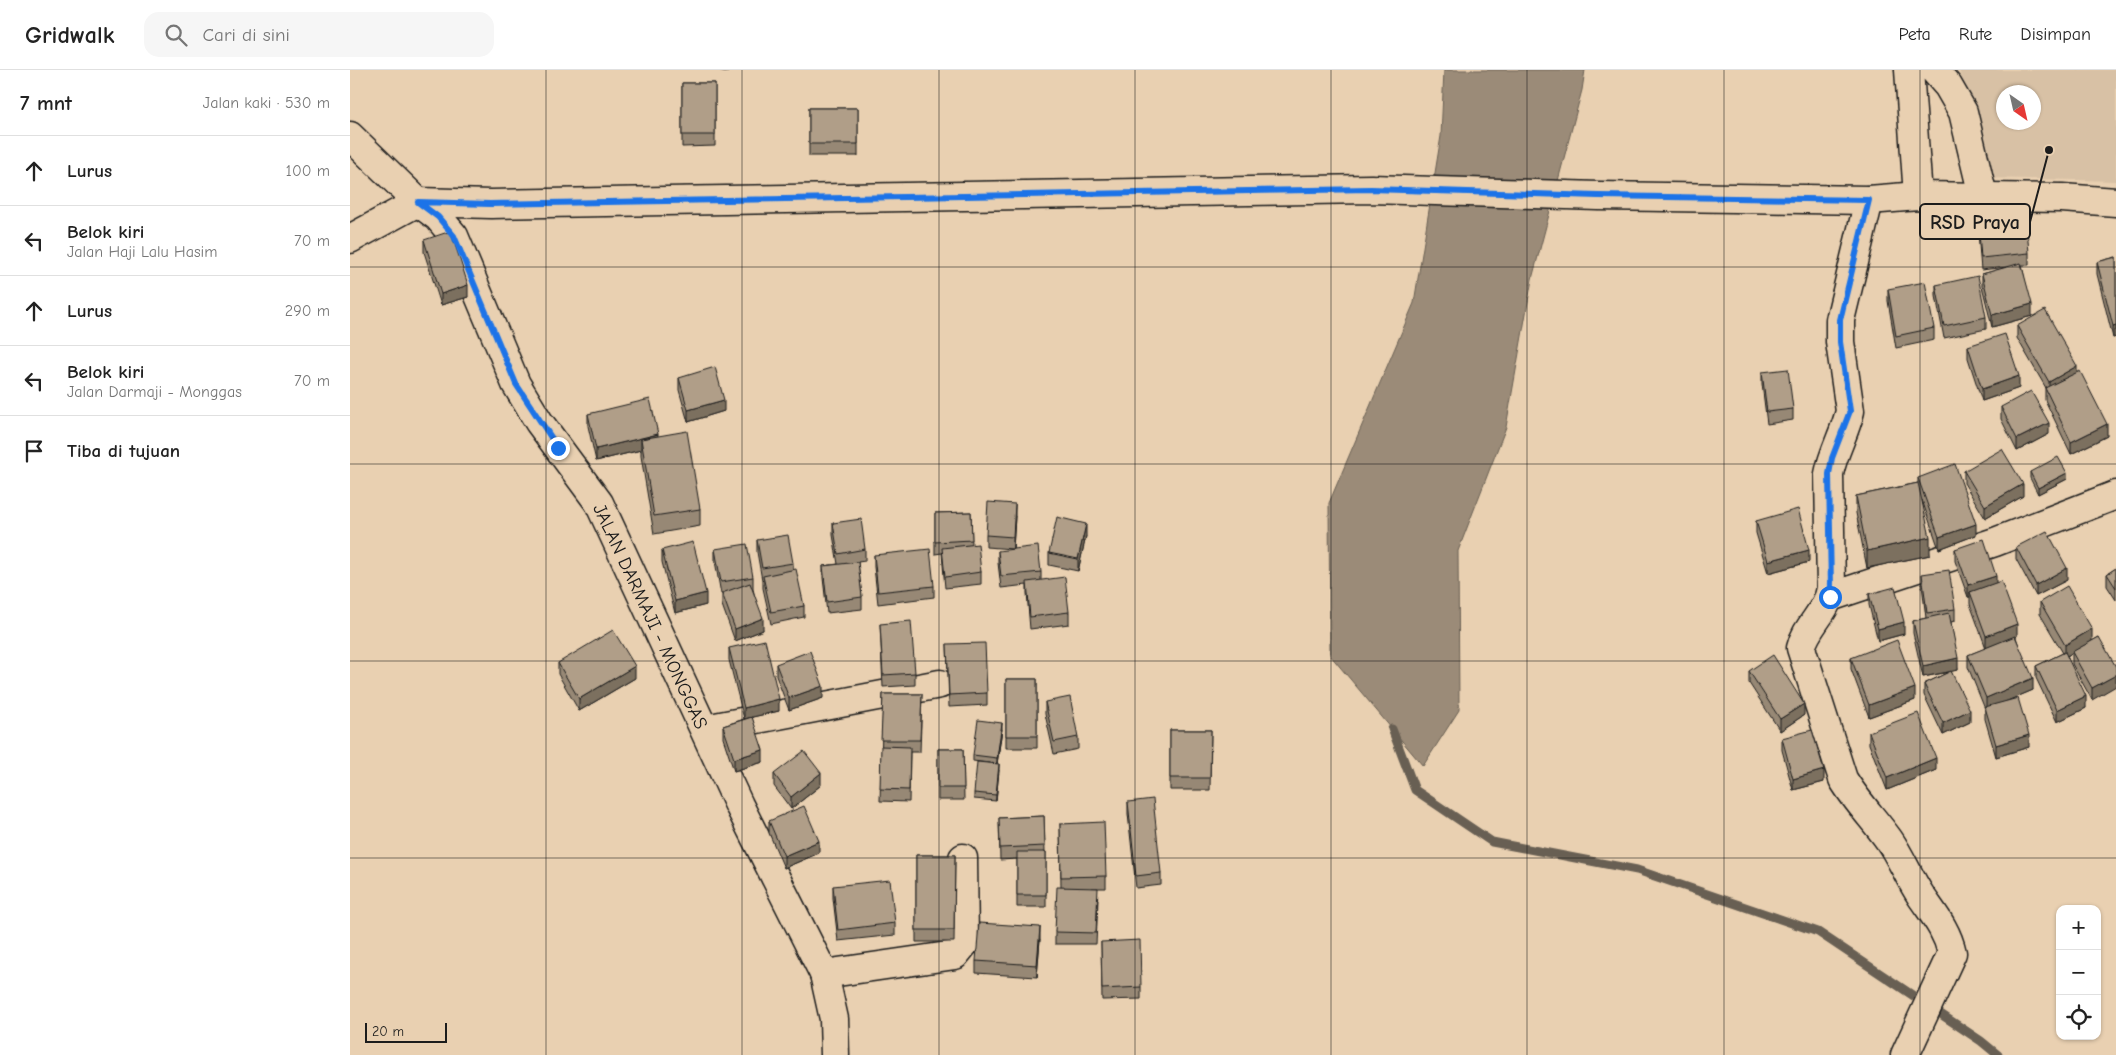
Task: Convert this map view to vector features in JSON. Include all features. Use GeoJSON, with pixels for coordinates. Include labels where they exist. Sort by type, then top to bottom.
{"type":"FeatureCollection","features":[{"type":"Feature","properties":{"kind":"street"},"geometry":{"type":"LineString","coordinates":[[1909,70],[1918,196]]}},
{"type":"Feature","properties":{"kind":"street"},"geometry":{"type":"LineString","coordinates":[[1934,70],[1948,86],[1963,112],[1983,196]]}},
{"type":"Feature","properties":{"kind":"street","name":"JALAN DARMAJI - MONGGAS"},"geometry":{"type":"LineString","coordinates":[[350,136],[418,202],[438,217],[454,236],[516,384],[539,422],[599,503],[706,729],[739,805],[824,974],[834,1020],[836,1055]]}},
{"type":"Feature","properties":{"kind":"street"},"geometry":{"type":"LineString","coordinates":[[350,238],[418,202],[540,203],[1371,189],[1598,196],[1869,200],[1918,196],[1983,196],[2062,198],[2116,202]]}},
{"type":"Feature","properties":{"kind":"street"},"geometry":{"type":"LineString","coordinates":[[1869,200],[1840,320],[1840,342],[1850,411],[1832,458],[1829,474],[1830,597],[1806,636],[1801,648],[1842,779],[1890,840],[1920,895],[1943,926],[1952,952],[1910,1044]]}},
{"type":"Feature","properties":{"kind":"street"},"geometry":{"type":"LineString","coordinates":[[1830,597],[1995,542],[2116,495]]}},
{"type":"Feature","properties":{"kind":"street"},"geometry":{"type":"LineString","coordinates":[[706,729],[940,684]]}},
{"type":"Feature","properties":{"kind":"street"},"geometry":{"type":"LineString","coordinates":[[824,974],[955,955],[964,944],[963,858]]}},
{"type":"Feature","properties":{"kind":"shaded area"},"geometry":{"type":"Polygon","coordinates":[[[1444,70],[1585,70],[1582,90],[1532,279],[1506,427],[1458,551],[1459,710],[1423,766],[1330,655],[1329,503],[1414,303],[1441,136],[1444,70]]]}},
{"type":"Feature","properties":{"kind":"shaded area"},"geometry":{"type":"Polygon","coordinates":[[[1959,70],[2116,70],[2116,181],[1990,178],[1959,70]]]}},
{"type":"Feature","properties":{"kind":"building"},"geometry":{"type":"Polygon","coordinates":[[[682,83],[715,83],[715,135],[682,135],[682,83]]]}},
{"type":"Feature","properties":{"kind":"building"},"geometry":{"type":"Polygon","coordinates":[[[809,108],[858,108],[858,144],[809,144],[809,108]]]}},
{"type":"Feature","properties":{"kind":"building"},"geometry":{"type":"Polygon","coordinates":[[[2026,215],[2029,253],[1981,258],[1978,220],[2026,215]]]}},
{"type":"Feature","properties":{"kind":"building"},"geometry":{"type":"Polygon","coordinates":[[[451,231],[468,285],[441,294],[424,240],[451,231]]]}},
{"type":"Feature","properties":{"kind":"building"},"geometry":{"type":"Polygon","coordinates":[[[2116,257],[2116,325],[2113,326],[2097,262],[2116,257]]]}},
{"type":"Feature","properties":{"kind":"building"},"geometry":{"type":"Polygon","coordinates":[[[2021,263],[2032,304],[1992,315],[1982,274],[2021,263]]]}},
{"type":"Feature","properties":{"kind":"building"},"geometry":{"type":"Polygon","coordinates":[[[1978,276],[1986,317],[1944,326],[1936,285],[1978,276]]]}},
{"type":"Feature","properties":{"kind":"building"},"geometry":{"type":"Polygon","coordinates":[[[1925,282],[1934,328],[1896,336],[1888,289],[1925,282]]]}},
{"type":"Feature","properties":{"kind":"building"},"geometry":{"type":"Polygon","coordinates":[[[2045,310],[2077,366],[2049,382],[2017,326],[2045,310]]]}},
{"type":"Feature","properties":{"kind":"building"},"geometry":{"type":"Polygon","coordinates":[[[2005,334],[2019,376],[1982,389],[1968,346],[2005,334]]]}},
{"type":"Feature","properties":{"kind":"building"},"geometry":{"type":"Polygon","coordinates":[[[715,367],[724,400],[688,410],[679,378],[715,367]]]}},
{"type":"Feature","properties":{"kind":"building"},"geometry":{"type":"Polygon","coordinates":[[[1788,369],[1793,409],[1767,412],[1762,372],[1788,369]]]}},
{"type":"Feature","properties":{"kind":"building"},"geometry":{"type":"Polygon","coordinates":[[[2080,371],[2107,424],[2071,442],[2045,388],[2080,371]]]}},
{"type":"Feature","properties":{"kind":"building"},"geometry":{"type":"Polygon","coordinates":[[[2031,391],[2049,423],[2017,439],[2001,407],[2031,391]]]}},
{"type":"Feature","properties":{"kind":"building"},"geometry":{"type":"Polygon","coordinates":[[[650,399],[658,434],[596,449],[588,414],[650,399]]]}},
{"type":"Feature","properties":{"kind":"building"},"geometry":{"type":"Polygon","coordinates":[[[687,431],[700,509],[654,516],[641,439],[687,431]]]}},
{"type":"Feature","properties":{"kind":"building"},"geometry":{"type":"Polygon","coordinates":[[[2002,449],[2023,484],[1985,506],[1964,471],[2002,449]]]}},
{"type":"Feature","properties":{"kind":"building"},"geometry":{"type":"Polygon","coordinates":[[[2058,457],[2067,473],[2038,488],[2030,472],[2058,457]]]}},
{"type":"Feature","properties":{"kind":"building"},"geometry":{"type":"Polygon","coordinates":[[[1955,464],[1976,524],[1939,537],[1918,478],[1955,464]]]}},
{"type":"Feature","properties":{"kind":"building"},"geometry":{"type":"Polygon","coordinates":[[[1918,483],[1930,537],[1867,551],[1856,496],[1918,483]]]}},
{"type":"Feature","properties":{"kind":"building"},"geometry":{"type":"Polygon","coordinates":[[[988,502],[1015,504],[1013,537],[986,535],[988,502]]]}},
{"type":"Feature","properties":{"kind":"building"},"geometry":{"type":"Polygon","coordinates":[[[1798,509],[1809,550],[1768,561],[1756,521],[1798,509]]]}},
{"type":"Feature","properties":{"kind":"building"},"geometry":{"type":"Polygon","coordinates":[[[971,512],[972,540],[935,542],[935,513],[971,512]]]}},
{"type":"Feature","properties":{"kind":"building"},"geometry":{"type":"Polygon","coordinates":[[[1057,517],[1086,524],[1078,559],[1049,553],[1057,517]]]}},
{"type":"Feature","properties":{"kind":"building"},"geometry":{"type":"Polygon","coordinates":[[[861,519],[865,549],[838,554],[833,523],[861,519]]]}},
{"type":"Feature","properties":{"kind":"building"},"geometry":{"type":"Polygon","coordinates":[[[2047,531],[2067,568],[2036,585],[2016,547],[2047,531]]]}},
{"type":"Feature","properties":{"kind":"building"},"geometry":{"type":"Polygon","coordinates":[[[788,535],[793,563],[762,568],[757,540],[788,535]]]}},
{"type":"Feature","properties":{"kind":"building"},"geometry":{"type":"Polygon","coordinates":[[[1984,539],[1996,576],[1968,585],[1955,549],[1984,539]]]}},
{"type":"Feature","properties":{"kind":"building"},"geometry":{"type":"Polygon","coordinates":[[[693,542],[706,593],[675,601],[662,550],[693,542]]]}},
{"type":"Feature","properties":{"kind":"building"},"geometry":{"type":"Polygon","coordinates":[[[747,544],[753,577],[721,582],[715,549],[747,544]]]}},
{"type":"Feature","properties":{"kind":"building"},"geometry":{"type":"Polygon","coordinates":[[[978,544],[981,572],[945,577],[942,548],[978,544]]]}},
{"type":"Feature","properties":{"kind":"building"},"geometry":{"type":"Polygon","coordinates":[[[1038,546],[1041,572],[1001,576],[998,551],[1038,546]]]}},
{"type":"Feature","properties":{"kind":"building"},"geometry":{"type":"Polygon","coordinates":[[[930,549],[934,586],[878,592],[874,555],[930,549]]]}},
{"type":"Feature","properties":{"kind":"building"},"geometry":{"type":"Polygon","coordinates":[[[858,562],[862,597],[827,602],[823,566],[858,562]]]}},
{"type":"Feature","properties":{"kind":"building"},"geometry":{"type":"Polygon","coordinates":[[[2116,568],[2116,588],[2107,574],[2116,568]]]}},
{"type":"Feature","properties":{"kind":"building"},"geometry":{"type":"Polygon","coordinates":[[[796,569],[804,606],[771,612],[763,576],[796,569]]]}},
{"type":"Feature","properties":{"kind":"building"},"geometry":{"type":"Polygon","coordinates":[[[1949,570],[1955,609],[1927,613],[1922,574],[1949,570]]]}},
{"type":"Feature","properties":{"kind":"building"},"geometry":{"type":"Polygon","coordinates":[[[1065,577],[1069,612],[1030,617],[1027,582],[1065,577]]]}},
{"type":"Feature","properties":{"kind":"building"},"geometry":{"type":"Polygon","coordinates":[[[2001,581],[2017,624],[1986,636],[1970,592],[2001,581]]]}},
{"type":"Feature","properties":{"kind":"building"},"geometry":{"type":"Polygon","coordinates":[[[750,583],[763,618],[735,629],[722,593],[750,583]]]}},
{"type":"Feature","properties":{"kind":"building"},"geometry":{"type":"Polygon","coordinates":[[[2067,586],[2092,629],[2065,645],[2040,602],[2067,586]]]}},
{"type":"Feature","properties":{"kind":"building"},"geometry":{"type":"Polygon","coordinates":[[[1895,587],[1904,622],[1878,629],[1869,594],[1895,587]]]}},
{"type":"Feature","properties":{"kind":"building"},"geometry":{"type":"Polygon","coordinates":[[[1949,613],[1958,658],[1923,666],[1913,621],[1949,613]]]}},
{"type":"Feature","properties":{"kind":"building"},"geometry":{"type":"Polygon","coordinates":[[[911,621],[915,673],[883,675],[880,624],[911,621]]]}},
{"type":"Feature","properties":{"kind":"building"},"geometry":{"type":"Polygon","coordinates":[[[613,630],[635,666],[579,699],[558,663],[613,630]]]}},
{"type":"Feature","properties":{"kind":"building"},"geometry":{"type":"Polygon","coordinates":[[[2015,636],[2033,678],[1986,698],[1968,655],[2015,636]]]}},
{"type":"Feature","properties":{"kind":"building"},"geometry":{"type":"Polygon","coordinates":[[[2099,637],[2116,667],[2116,675],[2092,688],[2072,652],[2099,637]]]}},
{"type":"Feature","properties":{"kind":"building"},"geometry":{"type":"Polygon","coordinates":[[[765,640],[779,699],[744,708],[729,648],[765,640]]]}},
{"type":"Feature","properties":{"kind":"building"},"geometry":{"type":"Polygon","coordinates":[[[1897,640],[1915,688],[1869,705],[1851,658],[1897,640]]]}},
{"type":"Feature","properties":{"kind":"building"},"geometry":{"type":"Polygon","coordinates":[[[985,643],[987,693],[949,695],[947,644],[985,643]]]}},
{"type":"Feature","properties":{"kind":"building"},"geometry":{"type":"Polygon","coordinates":[[[810,651],[823,686],[789,698],[776,664],[810,651]]]}},
{"type":"Feature","properties":{"kind":"building"},"geometry":{"type":"Polygon","coordinates":[[[2065,652],[2086,696],[2057,710],[2036,666],[2065,652]]]}},
{"type":"Feature","properties":{"kind":"building"},"geometry":{"type":"Polygon","coordinates":[[[1773,655],[1804,704],[1780,719],[1749,671],[1773,655]]]}},
{"type":"Feature","properties":{"kind":"building"},"geometry":{"type":"Polygon","coordinates":[[[1951,671],[1970,710],[1943,723],[1924,684],[1951,671]]]}},
{"type":"Feature","properties":{"kind":"building"},"geometry":{"type":"Polygon","coordinates":[[[1006,679],[1037,679],[1037,736],[1006,736],[1006,679]]]}},
{"type":"Feature","properties":{"kind":"building"},"geometry":{"type":"Polygon","coordinates":[[[883,694],[922,694],[920,740],[881,740],[883,694]]]}},
{"type":"Feature","properties":{"kind":"building"},"geometry":{"type":"Polygon","coordinates":[[[1070,697],[1078,737],[1054,742],[1045,702],[1070,697]]]}},
{"type":"Feature","properties":{"kind":"building"},"geometry":{"type":"Polygon","coordinates":[[[2018,698],[2029,735],[1996,745],[1985,707],[2018,698]]]}},
{"type":"Feature","properties":{"kind":"building"},"geometry":{"type":"Polygon","coordinates":[[[1918,713],[1936,758],[1887,778],[1869,732],[1918,713]]]}},
{"type":"Feature","properties":{"kind":"building"},"geometry":{"type":"Polygon","coordinates":[[[752,717],[763,750],[734,759],[723,726],[752,717]]]}},
{"type":"Feature","properties":{"kind":"building"},"geometry":{"type":"Polygon","coordinates":[[[978,720],[1002,723],[997,758],[973,755],[978,720]]]}},
{"type":"Feature","properties":{"kind":"building"},"geometry":{"type":"Polygon","coordinates":[[[1170,730],[1211,730],[1210,778],[1170,778],[1170,730]]]}},
{"type":"Feature","properties":{"kind":"building"},"geometry":{"type":"Polygon","coordinates":[[[1812,730],[1824,770],[1793,779],[1782,738],[1812,730]]]}},
{"type":"Feature","properties":{"kind":"building"},"geometry":{"type":"Polygon","coordinates":[[[881,746],[910,747],[909,790],[880,789],[881,746]]]}},
{"type":"Feature","properties":{"kind":"building"},"geometry":{"type":"Polygon","coordinates":[[[938,749],[963,749],[964,788],[938,788],[938,749]]]}},
{"type":"Feature","properties":{"kind":"building"},"geometry":{"type":"Polygon","coordinates":[[[804,751],[821,773],[791,797],[774,774],[804,751]]]}},
{"type":"Feature","properties":{"kind":"building"},"geometry":{"type":"Polygon","coordinates":[[[977,762],[999,764],[996,795],[974,793],[977,762]]]}},
{"type":"Feature","properties":{"kind":"building"},"geometry":{"type":"Polygon","coordinates":[[[1153,799],[1161,873],[1136,876],[1128,802],[1153,799]]]}},
{"type":"Feature","properties":{"kind":"building"},"geometry":{"type":"Polygon","coordinates":[[[804,806],[819,841],[784,856],[769,821],[804,806]]]}},
{"type":"Feature","properties":{"kind":"building"},"geometry":{"type":"Polygon","coordinates":[[[1044,816],[1045,846],[1000,848],[999,818],[1044,816]]]}},
{"type":"Feature","properties":{"kind":"building"},"geometry":{"type":"Polygon","coordinates":[[[1104,822],[1106,876],[1061,877],[1060,824],[1104,822]]]}},
{"type":"Feature","properties":{"kind":"building"},"geometry":{"type":"Polygon","coordinates":[[[1017,852],[1046,852],[1046,895],[1017,895],[1017,852]]]}},
{"type":"Feature","properties":{"kind":"building"},"geometry":{"type":"Polygon","coordinates":[[[916,855],[955,855],[954,930],[916,930],[916,855]]]}},
{"type":"Feature","properties":{"kind":"building"},"geometry":{"type":"Polygon","coordinates":[[[890,880],[895,923],[838,930],[833,886],[890,880]]]}},
{"type":"Feature","properties":{"kind":"building"},"geometry":{"type":"Polygon","coordinates":[[[1057,887],[1098,888],[1096,933],[1055,932],[1057,887]]]}},
{"type":"Feature","properties":{"kind":"building"},"geometry":{"type":"Polygon","coordinates":[[[979,923],[1040,927],[1037,965],[976,961],[979,923]]]}},
{"type":"Feature","properties":{"kind":"building"},"geometry":{"type":"Polygon","coordinates":[[[1140,940],[1141,987],[1102,989],[1101,942],[1140,940]]]}},
{"type":"Feature","properties":{"kind":"waterway"},"geometry":{"type":"LineString","coordinates":[[1392,729],[1415,790],[1492,842],[1637,870],[1818,932],[1981,1041],[1998,1055]]}},
{"type":"Feature","properties":{"kind":"place","name":"RSD Praya"},"geometry":{"type":"Point","coordinates":[2049,150]}},
{"type":"Feature","properties":{"kind":"route"},"geometry":{"type":"LineString","coordinates":[[558,448],[539,422],[516,384],[495,338],[454,236],[438,217],[418,202],[490,204],[1371,189],[1598,196],[1869,200],[1840,320],[1840,342],[1850,411],[1832,458],[1829,474],[1830,597]]}}]}
